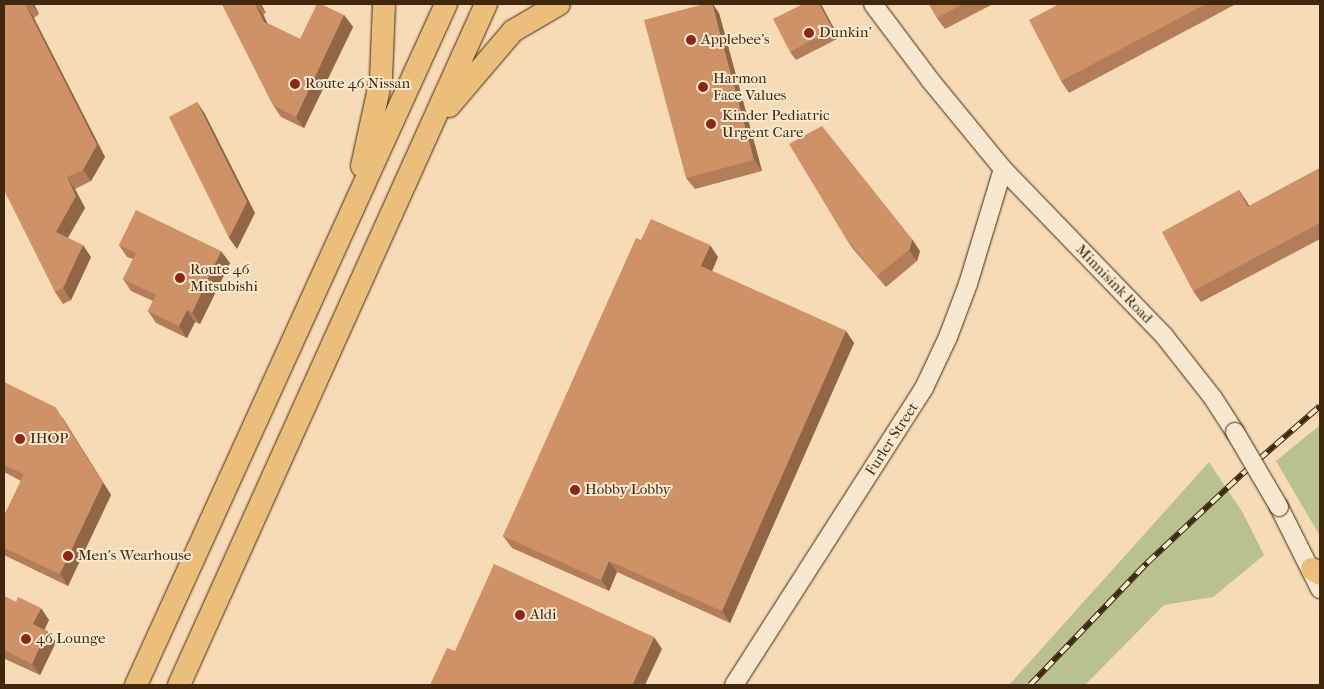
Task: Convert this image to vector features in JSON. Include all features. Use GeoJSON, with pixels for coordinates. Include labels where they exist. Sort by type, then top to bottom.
{"type":"FeatureCollection","features":[{"type":"Feature","properties":{"kind":"highway"},"geometry":{"type":"LineString","coordinates":[[353,209],[381,79],[384,4]]}},
{"type":"Feature","properties":{"kind":"highway"},"geometry":{"type":"LineString","coordinates":[[136,685],[446,4]]}},
{"type":"Feature","properties":{"kind":"highway"},"geometry":{"type":"LineString","coordinates":[[179,685],[486,4]]}},
{"type":"Feature","properties":{"kind":"highway"},"geometry":{"type":"LineString","coordinates":[[430,130],[484,63],[513,31],[559,4]]}},
{"type":"Feature","properties":{"kind":"street","name":"Minnisink Road"},"geometry":{"type":"LineString","coordinates":[[873,4],[930,80],[1002,169],[1165,337],[1203,385],[1235,432],[1318,577]]}},
{"type":"Feature","properties":{"kind":"street","name":"Furler Street"},"geometry":{"type":"LineString","coordinates":[[734,685],[924,388],[948,337],[968,284],[1002,169]]}},
{"type":"Feature","properties":{"kind":"green space"},"geometry":{"type":"Polygon","coordinates":[[[1320,425],[1320,536],[1276,461],[1320,425]]]}},
{"type":"Feature","properties":{"kind":"green space"},"geometry":{"type":"Polygon","coordinates":[[[1209,462],[1243,513],[1264,555],[1213,597],[1164,605],[1085,685],[1009,685],[1209,462]]]}},
{"type":"Feature","properties":{"kind":"building"},"geometry":{"type":"Polygon","coordinates":[[[4,4],[29,4],[26,6],[97,145],[83,170],[67,177],[76,196],[56,232],[83,245],[63,288],[55,292],[4,190],[4,4]]]}},
{"type":"Feature","properties":{"kind":"building","name":"Route 46 Nissan"},"geometry":{"type":"Polygon","coordinates":[[[222,4],[255,4],[264,22],[300,39],[317,4],[321,4],[344,15],[296,117],[273,105],[222,4]]]}},
{"type":"Feature","properties":{"kind":"building"},"geometry":{"type":"Polygon","coordinates":[[[704,4],[712,4],[754,160],[686,178],[644,20],[704,4]]]}},
{"type":"Feature","properties":{"kind":"building","name":"Dunkin'"},"geometry":{"type":"Polygon","coordinates":[[[803,4],[819,4],[833,29],[790,52],[773,19],[803,4]]]}},
{"type":"Feature","properties":{"kind":"building"},"geometry":{"type":"Polygon","coordinates":[[[929,4],[963,4],[937,18],[929,4]]]}},
{"type":"Feature","properties":{"kind":"building"},"geometry":{"type":"Polygon","coordinates":[[[1059,4],[1206,4],[1061,81],[1029,20],[1059,4]]]}},
{"type":"Feature","properties":{"kind":"building"},"geometry":{"type":"Polygon","coordinates":[[[197,102],[247,202],[229,238],[169,117],[197,102]]]}},
{"type":"Feature","properties":{"kind":"building"},"geometry":{"type":"Polygon","coordinates":[[[822,126],[912,239],[909,250],[877,276],[845,237],[789,144],[822,126]]]}},
{"type":"Feature","properties":{"kind":"building"},"geometry":{"type":"Polygon","coordinates":[[[1320,168],[1320,223],[1193,291],[1162,232],[1239,190],[1248,207],[1320,168]]]}},
{"type":"Feature","properties":{"kind":"building","name":"Route 46 Mitsubishi"},"geometry":{"type":"Polygon","coordinates":[[[136,210],[221,251],[192,313],[187,310],[179,326],[148,311],[156,295],[123,279],[136,253],[119,245],[136,210]]]}},
{"type":"Feature","properties":{"kind":"building"},"geometry":{"type":"Polygon","coordinates":[[[651,219],[710,245],[701,266],[846,331],[722,611],[609,561],[601,580],[503,536],[636,238],[641,240],[651,219]]]}},
{"type":"Feature","properties":{"kind":"building"},"geometry":{"type":"Polygon","coordinates":[[[4,382],[55,407],[103,483],[60,574],[4,548],[4,516],[24,474],[4,465],[4,382]]]}},
{"type":"Feature","properties":{"kind":"building"},"geometry":{"type":"Polygon","coordinates":[[[494,564],[654,637],[632,685],[430,685],[447,648],[455,651],[494,564]]]}},
{"type":"Feature","properties":{"kind":"building","name":"46 Lounge"},"geometry":{"type":"Polygon","coordinates":[[[4,596],[16,602],[18,597],[41,608],[33,624],[47,631],[32,664],[4,650],[4,596]]]}},
{"type":"Feature","properties":{"kind":"railway"},"geometry":{"type":"LineString","coordinates":[[1030,685],[1147,563],[1242,474],[1320,406]]}},
{"type":"Feature","properties":{"kind":"place","name":"Dunkin'"},"geometry":{"type":"Point","coordinates":[809,33]}},
{"type":"Feature","properties":{"kind":"place","name":"Applebee's"},"geometry":{"type":"Point","coordinates":[691,40]}},
{"type":"Feature","properties":{"kind":"place","name":"Route 46 Nissan"},"geometry":{"type":"Point","coordinates":[295,84]}},
{"type":"Feature","properties":{"kind":"place","name":"Harmon Face Values"},"geometry":{"type":"Point","coordinates":[703,87]}},
{"type":"Feature","properties":{"kind":"place","name":"Kinder Pediatric Urgent Care"},"geometry":{"type":"Point","coordinates":[711,124]}},
{"type":"Feature","properties":{"kind":"place","name":"Route 46 Mitsubishi"},"geometry":{"type":"Point","coordinates":[180,278]}},
{"type":"Feature","properties":{"kind":"place","name":"IHOP"},"geometry":{"type":"Point","coordinates":[20,439]}},
{"type":"Feature","properties":{"kind":"place","name":"Hobby Lobby"},"geometry":{"type":"Point","coordinates":[575,490]}},
{"type":"Feature","properties":{"kind":"place","name":"Men's Wearhouse"},"geometry":{"type":"Point","coordinates":[68,556]}},
{"type":"Feature","properties":{"kind":"place","name":"Aldi"},"geometry":{"type":"Point","coordinates":[520,615]}},
{"type":"Feature","properties":{"kind":"place","name":"46 Lounge"},"geometry":{"type":"Point","coordinates":[26,639]}}]}
